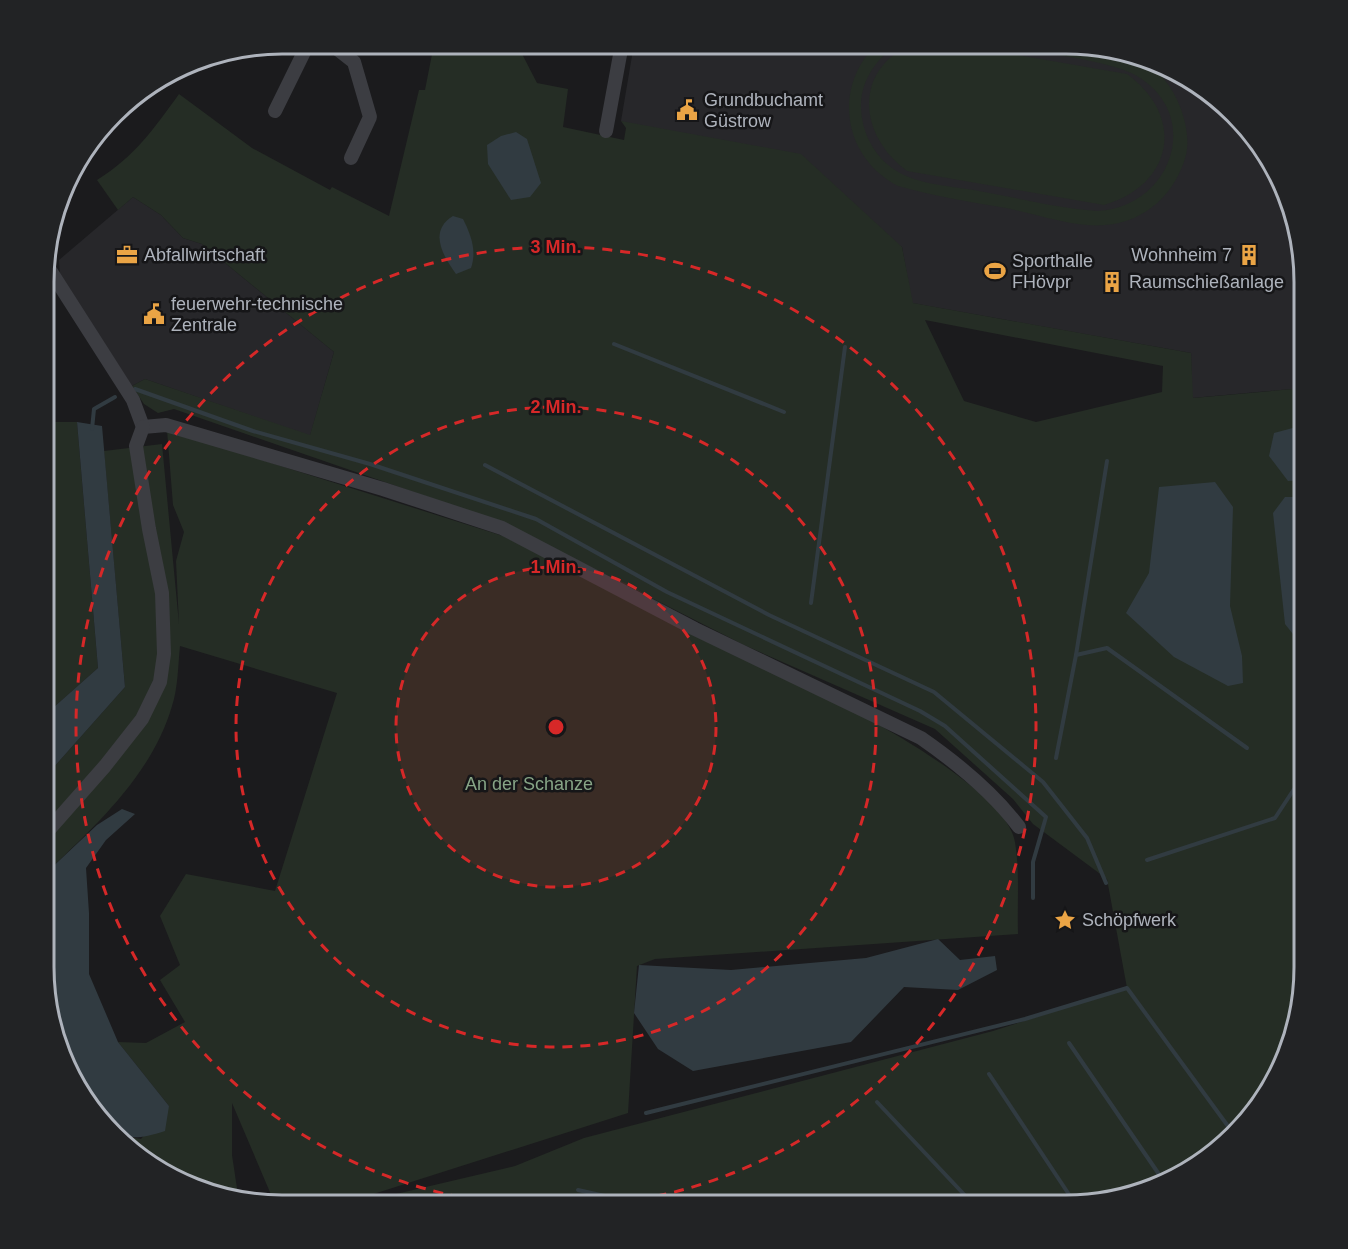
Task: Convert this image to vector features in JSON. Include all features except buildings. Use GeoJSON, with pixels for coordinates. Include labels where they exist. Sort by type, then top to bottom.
{"type":"FeatureCollection","features":[{"type":"Feature","properties":{"kind":"street"},"geometry":{"type":"LineString","coordinates":[[275,111],[303,54]]}},
{"type":"Feature","properties":{"kind":"street"},"geometry":{"type":"LineString","coordinates":[[344,54],[354,62],[370,117],[351,158]]}},
{"type":"Feature","properties":{"kind":"street"},"geometry":{"type":"LineString","coordinates":[[606,131],[619,54]]}},
{"type":"Feature","properties":{"kind":"street"},"geometry":{"type":"LineString","coordinates":[[54,276],[133,400],[143,427],[136,446],[162,593],[164,654],[160,682],[142,719],[105,766],[54,824]]}},
{"type":"Feature","properties":{"kind":"street"},"geometry":{"type":"LineString","coordinates":[[143,427],[166,425],[383,489],[502,528],[705,634],[921,738],[950,758],[1004,807],[1019,827]]}},
{"type":"Feature","properties":{"kind":"shaded area"},"geometry":{"type":"Polygon","coordinates":[[[632,54],[1081,54],[1110,58],[1153,71],[1193,92],[1227,121],[1256,155],[1277,195],[1290,238],[1294,267],[1294,389],[1192,398],[1191,353],[912,303],[902,247],[621,121],[632,54]]]}},
{"type":"Feature","properties":{"kind":"shaded area"},"geometry":{"type":"Polygon","coordinates":[[[516,132],[527,139],[541,183],[530,197],[511,200],[488,164],[487,145],[501,136],[516,132]]]}},
{"type":"Feature","properties":{"kind":"shaded area"},"geometry":{"type":"Polygon","coordinates":[[[133,197],[161,215],[183,238],[202,244],[334,352],[310,436],[145,379],[132,386],[60,275],[59,260],[133,197]]]}},
{"type":"Feature","properties":{"kind":"shaded area"},"geometry":{"type":"Polygon","coordinates":[[[453,216],[463,219],[471,237],[473,249],[471,268],[456,274],[440,244],[441,229],[445,222],[453,216]]]}},
{"type":"Feature","properties":{"kind":"shaded area"},"geometry":{"type":"Polygon","coordinates":[[[77,422],[102,426],[125,687],[54,767],[54,707],[98,668],[77,422]]]}},
{"type":"Feature","properties":{"kind":"shaded area"},"geometry":{"type":"Polygon","coordinates":[[[1294,428],[1294,481],[1288,481],[1269,456],[1274,433],[1294,428]]]}},
{"type":"Feature","properties":{"kind":"shaded area"},"geometry":{"type":"Polygon","coordinates":[[[1215,482],[1233,507],[1230,606],[1242,656],[1243,683],[1228,686],[1174,657],[1126,613],[1149,573],[1159,487],[1215,482]]]}},
{"type":"Feature","properties":{"kind":"shaded area"},"geometry":{"type":"Polygon","coordinates":[[[1285,497],[1294,497],[1294,635],[1285,624],[1273,513],[1285,497]]]}},
{"type":"Feature","properties":{"kind":"shaded area"},"geometry":{"type":"Polygon","coordinates":[[[122,809],[135,814],[106,840],[86,868],[89,974],[118,1042],[169,1106],[165,1131],[137,1137],[131,1137],[101,1106],[78,1068],[62,1026],[54,982],[54,866],[97,825],[122,809]]]}},
{"type":"Feature","properties":{"kind":"shaded area"},"geometry":{"type":"Polygon","coordinates":[[[938,939],[960,960],[995,956],[997,970],[958,990],[904,987],[851,1042],[693,1071],[658,1049],[634,1013],[639,965],[731,970],[866,958],[938,939]]]}},
{"type":"Feature","properties":{"kind":"green space"},"geometry":{"type":"Polygon","coordinates":[[[432,54],[522,54],[537,83],[568,89],[563,127],[624,140],[626,128],[621,121],[801,154],[902,247],[913,303],[1191,353],[1193,398],[1294,389],[1294,982],[1290,1011],[1282,1040],[1256,1094],[1227,1128],[1193,1157],[1139,1183],[1110,1191],[1081,1195],[393,1195],[515,1166],[584,1138],[993,1031],[1127,988],[1107,879],[1033,824],[1013,799],[935,729],[744,645],[506,524],[174,409],[158,413],[144,404],[132,386],[145,379],[310,435],[334,352],[202,244],[183,238],[161,215],[133,197],[118,210],[97,180],[133,152],[152,131],[179,94],[252,148],[330,190],[332,187],[389,216],[419,90],[425,90],[432,54]],[[925,320],[964,401],[1036,422],[1162,392],[1163,366],[925,320]]]}},
{"type":"Feature","properties":{"kind":"green space"},"geometry":{"type":"Polygon","coordinates":[[[869,54],[885,54],[868,77],[862,94],[861,113],[869,141],[887,164],[914,179],[1052,205],[1097,211],[1123,206],[1144,194],[1160,178],[1170,157],[1173,136],[1169,114],[1158,93],[1137,76],[1124,70],[1088,60],[1053,54],[1081,54],[1110,58],[1160,75],[1167,82],[1182,112],[1187,134],[1186,155],[1175,182],[1157,203],[1134,218],[1105,225],[1069,223],[898,186],[879,174],[865,158],[855,140],[850,121],[849,100],[854,80],[869,54]]]}},
{"type":"Feature","properties":{"kind":"green space"},"geometry":{"type":"Polygon","coordinates":[[[896,54],[1011,54],[1127,74],[1146,91],[1158,110],[1164,129],[1164,148],[1157,166],[1145,182],[1127,195],[1104,205],[907,171],[891,157],[879,140],[872,123],[869,104],[871,87],[879,70],[896,54]]]}},
{"type":"Feature","properties":{"kind":"green space"},"geometry":{"type":"Polygon","coordinates":[[[54,422],[77,422],[98,668],[54,707],[54,422]]]}},
{"type":"Feature","properties":{"kind":"green space","name":"An der Schanze"},"geometry":{"type":"Polygon","coordinates":[[[167,430],[503,536],[860,714],[950,769],[993,806],[1008,824],[1017,853],[1018,934],[655,959],[637,966],[628,1113],[370,1195],[271,1195],[232,1103],[232,1155],[237,1191],[209,1183],[181,1171],[155,1157],[131,1137],[141,1139],[169,1106],[118,1042],[146,1043],[185,1022],[160,980],[180,965],[160,916],[186,874],[275,891],[337,693],[180,646],[174,699],[163,731],[151,755],[120,798],[54,865],[54,767],[125,687],[104,451],[162,444],[179,624],[176,561],[184,532],[173,505],[167,430]]]}},
{"type":"Feature","properties":{"kind":"waterway"},"geometry":{"type":"LineString","coordinates":[[614,344],[784,412]]}},
{"type":"Feature","properties":{"kind":"waterway"},"geometry":{"type":"LineString","coordinates":[[811,603],[845,347]]}},
{"type":"Feature","properties":{"kind":"waterway"},"geometry":{"type":"LineString","coordinates":[[135,389],[253,431],[370,464],[536,519],[667,592],[920,711],[945,726],[1046,817],[1033,862],[1033,898]]}},
{"type":"Feature","properties":{"kind":"waterway"},"geometry":{"type":"LineString","coordinates":[[92,429],[94,409],[115,397]]}},
{"type":"Feature","properties":{"kind":"waterway"},"geometry":{"type":"LineString","coordinates":[[1056,758],[1076,655],[1107,461]]}},
{"type":"Feature","properties":{"kind":"waterway"},"geometry":{"type":"LineString","coordinates":[[485,465],[769,615],[934,692],[1043,782],[1087,838],[1106,883]]}},
{"type":"Feature","properties":{"kind":"waterway"},"geometry":{"type":"LineString","coordinates":[[1076,655],[1107,648],[1247,748]]}},
{"type":"Feature","properties":{"kind":"waterway"},"geometry":{"type":"LineString","coordinates":[[1147,860],[1275,818],[1294,789]]}},
{"type":"Feature","properties":{"kind":"waterway"},"geometry":{"type":"LineString","coordinates":[[646,1113],[1025,1019],[1127,988],[1228,1127]]}},
{"type":"Feature","properties":{"kind":"waterway"},"geometry":{"type":"LineString","coordinates":[[1069,1043],[1159,1175]]}},
{"type":"Feature","properties":{"kind":"waterway"},"geometry":{"type":"LineString","coordinates":[[989,1074],[1069,1195]]}},
{"type":"Feature","properties":{"kind":"waterway"},"geometry":{"type":"LineString","coordinates":[[877,1102],[965,1195]]}},
{"type":"Feature","properties":{"kind":"waterway"},"geometry":{"type":"LineString","coordinates":[[578,1190],[600,1195]]}},
{"type":"Feature","properties":{"kind":"place","name":"Grundbuchamt Güstrow"},"geometry":{"type":"Point","coordinates":[687,110]}},
{"type":"Feature","properties":{"kind":"place","name":"Abfallwirtschaft"},"geometry":{"type":"Point","coordinates":[127,255]}},
{"type":"Feature","properties":{"kind":"place","name":"Wohnheim 7"},"geometry":{"type":"Point","coordinates":[1249,255]}},
{"type":"Feature","properties":{"kind":"place","name":"Sporthalle FHövpr"},"geometry":{"type":"Point","coordinates":[995,271]}},
{"type":"Feature","properties":{"kind":"place","name":"Raumschießanlage"},"geometry":{"type":"Point","coordinates":[1112,282]}},
{"type":"Feature","properties":{"kind":"place","name":"feuerwehr-technische Zentrale"},"geometry":{"type":"Point","coordinates":[154,314]}},
{"type":"Feature","properties":{"kind":"place","name":"Schöpfwerk"},"geometry":{"type":"Point","coordinates":[1065,920]}}]}
